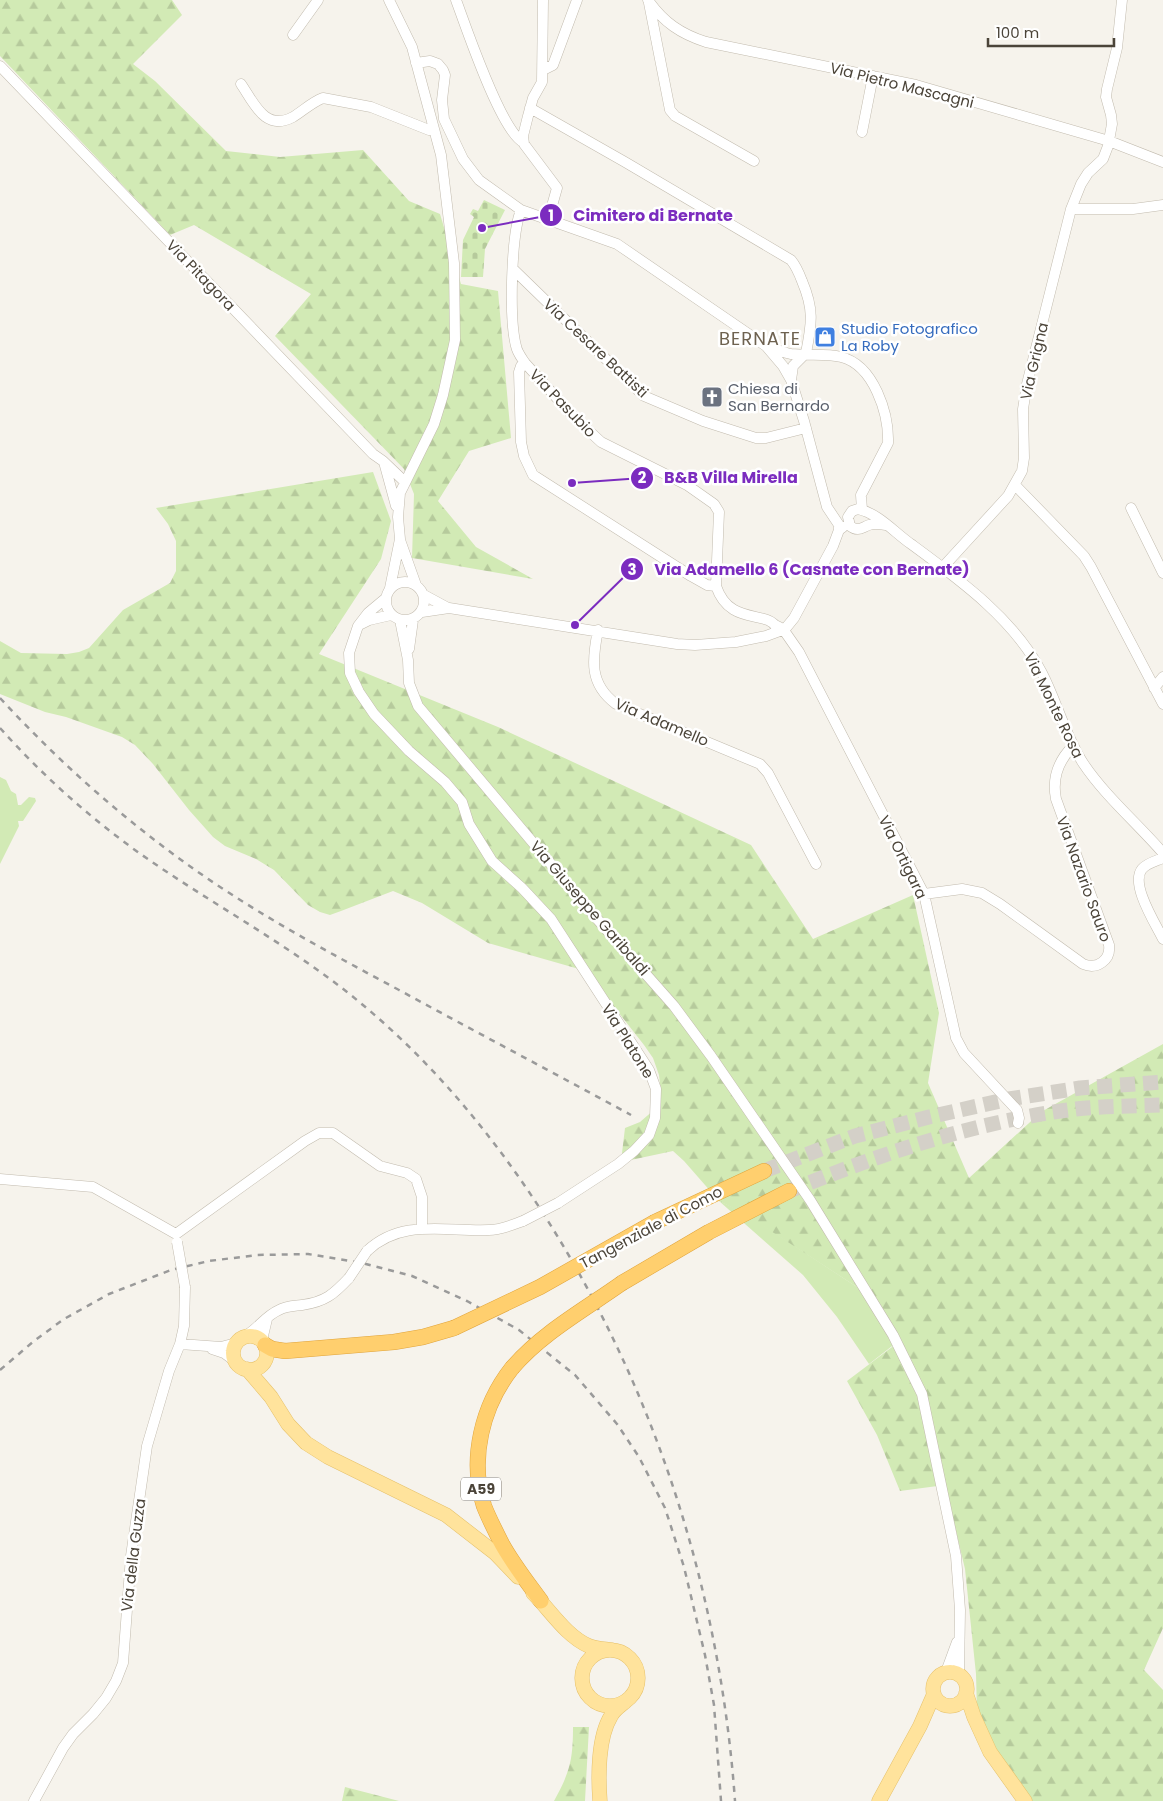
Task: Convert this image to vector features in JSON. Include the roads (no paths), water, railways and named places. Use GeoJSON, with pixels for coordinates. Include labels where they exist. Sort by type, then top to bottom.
{"type":"FeatureCollection","features":[{"type":"Feature","properties":{"kind":"highway","name":"Tangenziale di Como"},"geometry":{"type":"LineString","coordinates":[[264,1343],[272,1349],[285,1351],[394,1342],[423,1337],[454,1328],[540,1287],[655,1222],[764,1171]]}},
{"type":"Feature","properties":{"kind":"highway","name":"A59"},"geometry":{"type":"LineString","coordinates":[[541,1601],[503,1545],[484,1506],[478,1476],[480,1431],[494,1394],[501,1382],[525,1352],[542,1338],[622,1283],[753,1209],[789,1191]]}},
{"type":"Feature","properties":{"kind":"main road"},"geometry":{"type":"LineString","coordinates":[[271,1397],[265,1362],[267,1353],[264,1343],[254,1336],[240,1340],[233,1352],[235,1361],[247,1370],[271,1397],[288,1424],[306,1443],[328,1457],[446,1515],[495,1553],[566,1628],[590,1647],[621,1652],[629,1657],[634,1664],[638,1681],[630,1697],[612,1714],[606,1726],[600,1760],[600,1801]]}},
{"type":"Feature","properties":{"kind":"main road"},"geometry":{"type":"LineString","coordinates":[[247,1370],[257,1368],[265,1362]]}},
{"type":"Feature","properties":{"kind":"main road"},"geometry":{"type":"LineString","coordinates":[[566,1628],[579,1651],[583,1668],[582,1685],[600,1714],[602,1746]]}},
{"type":"Feature","properties":{"kind":"main road"},"geometry":{"type":"LineString","coordinates":[[583,1668],[592,1656],[605,1650],[612,1650]]}},
{"type":"Feature","properties":{"kind":"main road"},"geometry":{"type":"LineString","coordinates":[[974,1717],[954,1705],[939,1702],[933,1688],[935,1680],[940,1675],[952,1673],[966,1684],[966,1693],[974,1717],[990,1752],[1025,1801]]}},
{"type":"Feature","properties":{"kind":"main road"},"geometry":{"type":"LineString","coordinates":[[920,1726],[931,1715],[963,1700],[966,1693]]}},
{"type":"Feature","properties":{"kind":"main road"},"geometry":{"type":"LineString","coordinates":[[879,1801],[920,1726],[934,1694]]}},
{"type":"Feature","properties":{"kind":"main road"},"geometry":{"type":"LineString","coordinates":[[591,1698],[606,1706],[624,1702],[630,1697]]}},
{"type":"Feature","properties":{"kind":"street"},"geometry":{"type":"LineString","coordinates":[[293,35],[318,0]]}},
{"type":"Feature","properties":{"kind":"street"},"geometry":{"type":"LineString","coordinates":[[389,0],[412,47],[441,155],[454,263],[455,340],[443,395],[434,424],[400,493],[398,517]]}},
{"type":"Feature","properties":{"kind":"street"},"geometry":{"type":"LineString","coordinates":[[456,0],[501,113],[513,134],[524,142],[557,188],[548,220]]}},
{"type":"Feature","properties":{"kind":"street"},"geometry":{"type":"LineString","coordinates":[[524,142],[525,125],[530,108],[542,82],[543,0]]}},
{"type":"Feature","properties":{"kind":"street"},"geometry":{"type":"LineString","coordinates":[[543,70],[553,65],[577,0]]}},
{"type":"Feature","properties":{"kind":"street","name":"Via Grigna"},"geometry":{"type":"LineString","coordinates":[[943,567],[1008,496],[1016,485],[1022,471],[1024,458],[1023,409],[1027,384],[1071,208],[1080,184],[1088,173],[1103,159],[1112,124],[1112,115],[1106,97],[1117,48],[1122,0]]}},
{"type":"Feature","properties":{"kind":"street"},"geometry":{"type":"LineString","coordinates":[[648,1],[670,110],[675,116],[754,161]]}},
{"type":"Feature","properties":{"kind":"street","name":"Via Pietro Mascagni"},"geometry":{"type":"LineString","coordinates":[[648,1],[669,24],[689,37],[916,85],[1108,141],[1163,162]]}},
{"type":"Feature","properties":{"kind":"street"},"geometry":{"type":"LineString","coordinates":[[656,38],[657,33],[669,24]]}},
{"type":"Feature","properties":{"kind":"street"},"geometry":{"type":"LineString","coordinates":[[416,63],[430,62],[438,64],[443,70],[445,75],[442,100],[444,119],[463,159],[479,180],[521,210],[617,244],[766,346],[783,366],[791,380],[827,507],[846,525],[862,529],[869,520],[864,511],[862,495],[888,443],[885,421],[876,388],[869,377],[855,363],[844,357],[806,353],[792,354],[766,346]]}},
{"type":"Feature","properties":{"kind":"street","name":"Via Pitagora"},"geometry":{"type":"LineString","coordinates":[[0,66],[373,454],[405,482]]}},
{"type":"Feature","properties":{"kind":"street"},"geometry":{"type":"LineString","coordinates":[[862,132],[873,76]]}},
{"type":"Feature","properties":{"kind":"street"},"geometry":{"type":"LineString","coordinates":[[241,84],[262,116],[271,121],[286,120],[323,98],[371,107],[429,130],[434,130]]}},
{"type":"Feature","properties":{"kind":"street"},"geometry":{"type":"LineString","coordinates":[[530,108],[781,254],[795,265],[809,296],[812,313],[806,353],[793,366],[791,380]]}},
{"type":"Feature","properties":{"kind":"street"},"geometry":{"type":"LineString","coordinates":[[1071,208],[1133,209],[1163,205]]}},
{"type":"Feature","properties":{"kind":"street","name":"Via Pasubio"},"geometry":{"type":"LineString","coordinates":[[521,210],[515,234],[512,289],[515,343],[525,363],[575,418],[601,442],[687,485],[714,504],[719,512],[716,586]]}},
{"type":"Feature","properties":{"kind":"street","name":"Via Cesare Battisti"},"geometry":{"type":"LineString","coordinates":[[513,269],[644,396],[703,422],[756,438],[766,438],[806,428]]}},
{"type":"Feature","properties":{"kind":"street","name":"Via Cesare Battisti"},"geometry":{"type":"LineString","coordinates":[[512,289],[520,286],[531,286]]}},
{"type":"Feature","properties":{"kind":"street"},"geometry":{"type":"LineString","coordinates":[[525,363],[518,372],[521,442],[524,456],[533,474],[691,576],[716,586],[724,602],[731,609],[772,622],[777,630],[794,644]]}},
{"type":"Feature","properties":{"kind":"street"},"geometry":{"type":"LineString","coordinates":[[383,461],[393,493],[400,539],[416,585],[424,594],[449,608]]}},
{"type":"Feature","properties":{"kind":"street"},"geometry":{"type":"LineString","coordinates":[[1016,485],[1084,556],[1163,704]]}},
{"type":"Feature","properties":{"kind":"street"},"geometry":{"type":"LineString","coordinates":[[1131,508],[1163,572]]}},
{"type":"Feature","properties":{"kind":"street"},"geometry":{"type":"LineString","coordinates":[[422,612],[449,608],[598,630],[677,644],[695,645],[736,642],[777,630],[794,618],[852,511],[864,511]]}},
{"type":"Feature","properties":{"kind":"street","name":"Via Monte Rosa"},"geometry":{"type":"LineString","coordinates":[[864,511],[874,516],[943,567],[995,612],[1030,652],[1058,705],[1073,746],[1084,763],[1100,785],[1163,853]]}},
{"type":"Feature","properties":{"kind":"street"},"geometry":{"type":"LineString","coordinates":[[833,546],[846,525]]}},
{"type":"Feature","properties":{"kind":"street"},"geometry":{"type":"LineString","coordinates":[[867,525],[886,525]]}},
{"type":"Feature","properties":{"kind":"street"},"geometry":{"type":"LineString","coordinates":[[396,618],[387,610],[388,593],[400,539]]}},
{"type":"Feature","properties":{"kind":"street"},"geometry":{"type":"LineString","coordinates":[[358,626],[388,593],[402,582],[416,585]]}},
{"type":"Feature","properties":{"kind":"street"},"geometry":{"type":"LineString","coordinates":[[358,626],[369,620],[396,618],[413,620],[422,612],[425,604],[424,594]]}},
{"type":"Feature","properties":{"kind":"street","name":"Via Giuseppe Garibaldi"},"geometry":{"type":"LineString","coordinates":[[396,618],[408,660]]}},
{"type":"Feature","properties":{"kind":"street","name":"Via Giuseppe Garibaldi"},"geometry":{"type":"LineString","coordinates":[[413,620],[408,660],[409,684],[418,706],[598,920],[674,1006],[721,1070],[810,1200],[892,1334],[922,1394],[956,1556],[960,1610],[959,1637],[952,1673]]}},
{"type":"Feature","properties":{"kind":"street","name":"Via Platone"},"geometry":{"type":"LineString","coordinates":[[240,1340],[257,1328],[268,1316],[282,1308],[324,1300],[337,1291],[367,1251],[382,1239],[404,1231],[422,1229],[490,1230],[507,1227],[558,1203],[618,1164],[634,1151],[649,1135],[655,1118],[656,1089],[649,1070],[551,919],[522,888],[492,861],[468,824],[462,802],[445,782],[409,751],[380,720],[358,692],[350,673],[348,653],[358,626]]}},
{"type":"Feature","properties":{"kind":"street","name":"Via Adamello"},"geometry":{"type":"LineString","coordinates":[[598,630],[594,651],[594,673],[605,695],[616,704],[760,764],[768,773],[816,864]]}},
{"type":"Feature","properties":{"kind":"street","name":"Via Ortigara"},"geometry":{"type":"LineString","coordinates":[[777,630],[794,644],[924,894],[956,1038],[964,1053],[1017,1110],[1018,1123]]}},
{"type":"Feature","properties":{"kind":"street"},"geometry":{"type":"LineString","coordinates":[[1154,688],[1163,677]]}},
{"type":"Feature","properties":{"kind":"street","name":"Via Nazario Sauro"},"geometry":{"type":"LineString","coordinates":[[924,894],[962,889],[982,893],[1083,964],[1091,967],[1102,963],[1108,956],[1109,944],[1056,800],[1054,782],[1058,766],[1073,746]]}},
{"type":"Feature","properties":{"kind":"street"},"geometry":{"type":"LineString","coordinates":[[1163,858],[1150,862],[1142,869],[1138,879],[1144,901],[1163,939]]}},
{"type":"Feature","properties":{"kind":"street"},"geometry":{"type":"LineString","coordinates":[[0,1179],[93,1188],[176,1238],[305,1141],[323,1132],[333,1133],[380,1166],[407,1173],[416,1179],[422,1197],[422,1229]]}},
{"type":"Feature","properties":{"kind":"street","name":"Via della Guzza"},"geometry":{"type":"LineString","coordinates":[[34,1801],[63,1748],[106,1698],[116,1682],[123,1663],[131,1556],[147,1446],[184,1326],[185,1287],[176,1238]]}},
{"type":"Feature","properties":{"kind":"street"},"geometry":{"type":"LineString","coordinates":[[264,1343],[268,1316]]}},
{"type":"Feature","properties":{"kind":"street"},"geometry":{"type":"LineString","coordinates":[[180,1344],[221,1347],[240,1340]]}},
{"type":"Feature","properties":{"kind":"street"},"geometry":{"type":"LineString","coordinates":[[207,1347],[224,1353],[235,1361]]}},
{"type":"Feature","properties":{"kind":"tunnel"},"geometry":{"type":"LineString","coordinates":[[764,1171],[855,1136],[1009,1099],[1080,1088],[1163,1082]]}},
{"type":"Feature","properties":{"kind":"tunnel"},"geometry":{"type":"LineString","coordinates":[[789,1191],[858,1164],[966,1130],[1039,1114],[1076,1109],[1163,1105]]}},
{"type":"Feature","properties":{"kind":"railway"},"geometry":{"type":"LineString","coordinates":[[0,698],[91,788],[140,829],[216,884],[267,917],[319,947],[631,1115]]}},
{"type":"Feature","properties":{"kind":"railway"},"geometry":{"type":"LineString","coordinates":[[0,728],[67,795],[123,841],[167,872],[322,973],[375,1015],[453,1093],[520,1179],[541,1210],[581,1278],[617,1347],[649,1419],[675,1493],[697,1568],[714,1645],[727,1723],[735,1801]]}},
{"type":"Feature","properties":{"kind":"railway"},"geometry":{"type":"LineString","coordinates":[[0,1370],[64,1319],[109,1294],[171,1270],[209,1261],[257,1255],[308,1254],[362,1263],[412,1276],[467,1301],[519,1330],[575,1375],[617,1424],[639,1457],[665,1508],[684,1567],[705,1655],[714,1705],[721,1801]]}},
{"type":"Feature","properties":{"kind":"place","name":"Cimitero di Bernate"},"geometry":{"type":"Point","coordinates":[482,228]}},
{"type":"Feature","properties":{"kind":"place","name":"Studio Fotografico La Roby"},"geometry":{"type":"Point","coordinates":[825,337]}},
{"type":"Feature","properties":{"kind":"place","name":"Chiesa di San Bernardo"},"geometry":{"type":"Point","coordinates":[712,397]}},
{"type":"Feature","properties":{"kind":"place","name":"B&B Villa Mirella"},"geometry":{"type":"Point","coordinates":[572,483]}},
{"type":"Feature","properties":{"kind":"place","name":"Via Adamello 6 (Casnate con Bernate)"},"geometry":{"type":"Point","coordinates":[575,625]}},
{"type":"Feature","properties":{"kind":"district","name":"BERNATE"},"geometry":{"type":"Point","coordinates":[760,338]}}]}
